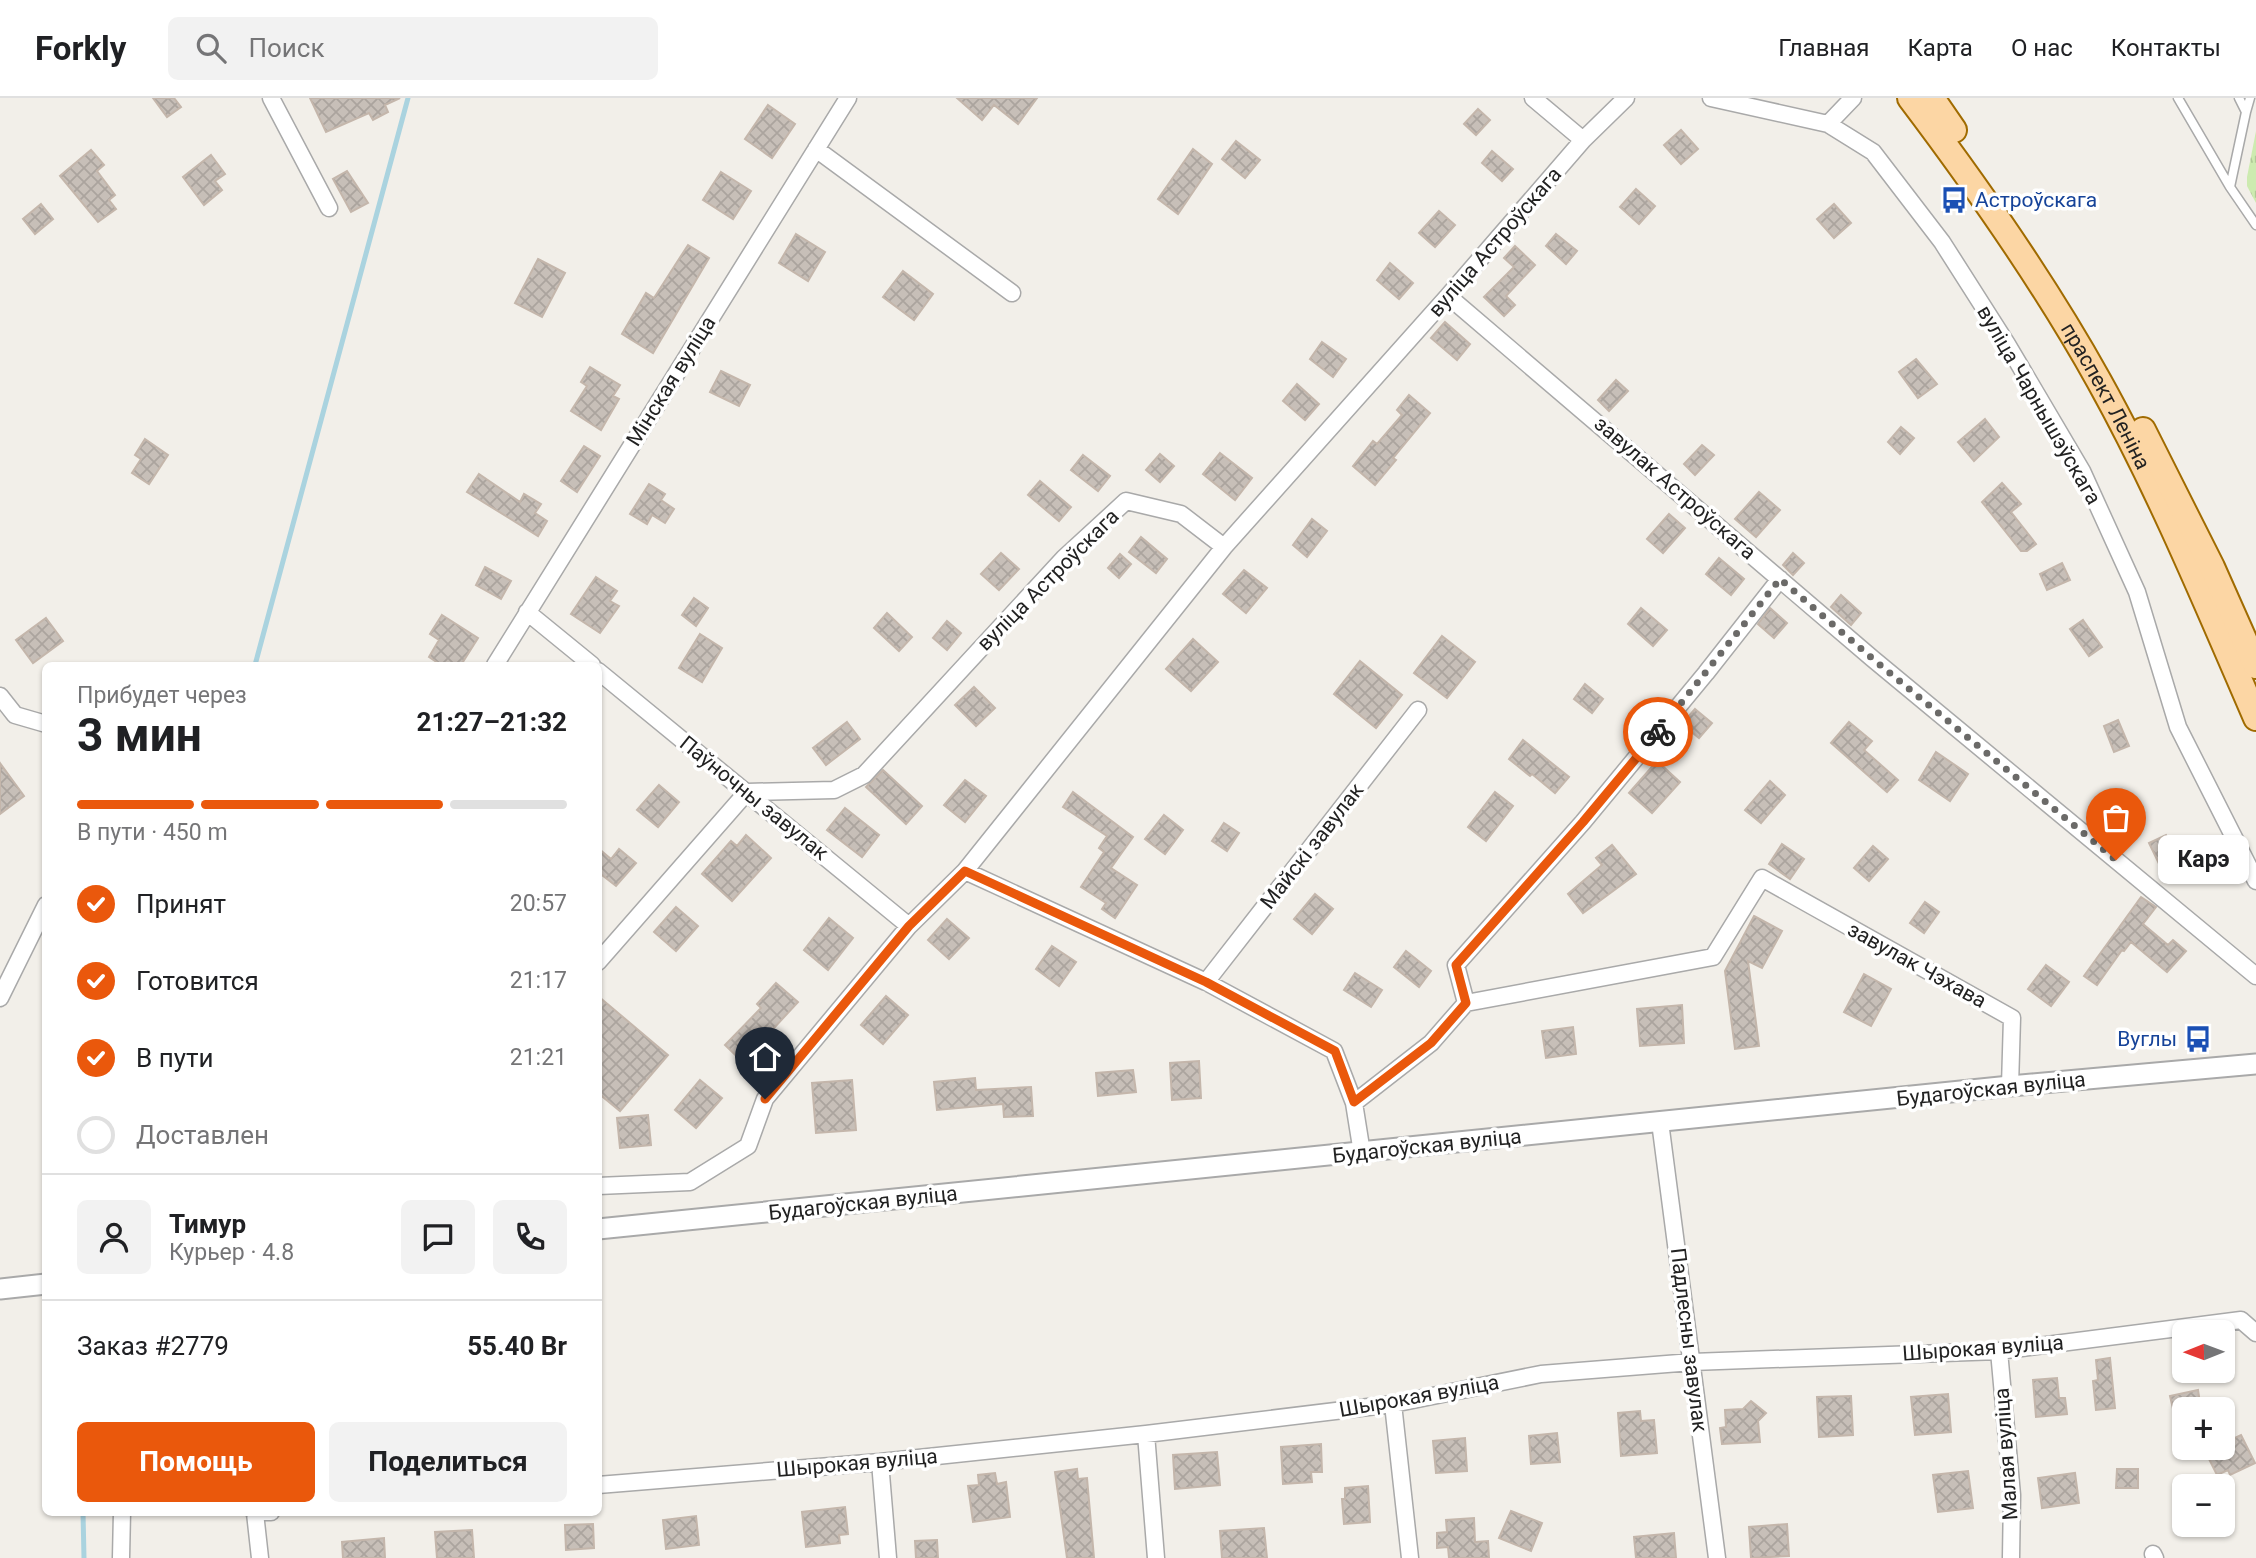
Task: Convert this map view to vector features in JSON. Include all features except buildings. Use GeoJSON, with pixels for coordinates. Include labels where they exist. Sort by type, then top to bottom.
{"type":"FeatureCollection","features":[{"type":"Feature","properties":{"kind":"main road","name":"праспект Леніна"},"geometry":{"type":"LineString","coordinates":[[1910,98],[1968,175],[2056,308],[2099,381],[2133,447],[2256,718]]}},
{"type":"Feature","properties":{"kind":"main road","name":"праспект Леніна"},"geometry":{"type":"LineString","coordinates":[[1932,98],[2099,350],[2200,544],[2256,666]]}},
{"type":"Feature","properties":{"kind":"street"},"geometry":{"type":"LineString","coordinates":[[271,98],[329,208]]}},
{"type":"Feature","properties":{"kind":"street","name":"Мінская вуліца"},"geometry":{"type":"LineString","coordinates":[[497,662],[848,98]]}},
{"type":"Feature","properties":{"kind":"street"},"geometry":{"type":"LineString","coordinates":[[1533,98],[1583,140]]}},
{"type":"Feature","properties":{"kind":"street","name":"вуліца Астроўскага"},"geometry":{"type":"LineString","coordinates":[[747,792],[834,790],[864,775],[1064,558],[1126,501],[1181,514],[1224,547],[1583,140],[1626,98]]}},
{"type":"Feature","properties":{"kind":"street"},"geometry":{"type":"LineString","coordinates":[[1711,98],[1828,124],[1853,98]]}},
{"type":"Feature","properties":{"kind":"street","name":"вуліца Чарнышэўскага"},"geometry":{"type":"LineString","coordinates":[[1828,124],[1874,152],[1942,242],[2007,344],[2082,471],[2137,592],[2178,727],[2256,881]]}},
{"type":"Feature","properties":{"kind":"street"},"geometry":{"type":"LineString","coordinates":[[816,149],[1012,293]]}},
{"type":"Feature","properties":{"kind":"street","name":"завулак Астроўскага"},"geometry":{"type":"LineString","coordinates":[[1448,296],[1884,668],[2256,976]]}},
{"type":"Feature","properties":{"kind":"street"},"geometry":{"type":"LineString","coordinates":[[602,1186],[690,1182],[748,1146],[765,1099],[909,926],[965,871],[1224,547]]}},
{"type":"Feature","properties":{"kind":"street"},"geometry":{"type":"LineString","coordinates":[[1354,1102],[1431,1043],[1466,1003],[1456,965],[1583,822],[1780,579]]}},
{"type":"Feature","properties":{"kind":"street"},"geometry":{"type":"LineString","coordinates":[[527,612],[588,662]]}},
{"type":"Feature","properties":{"kind":"street","name":"Паўночны завулак"},"geometry":{"type":"LineString","coordinates":[[602,674],[909,926]]}},
{"type":"Feature","properties":{"kind":"street"},"geometry":{"type":"LineString","coordinates":[[0,696],[15,715],[42,723]]}},
{"type":"Feature","properties":{"kind":"street","name":"Майскі завулак"},"geometry":{"type":"LineString","coordinates":[[1206,982],[1418,710]]}},
{"type":"Feature","properties":{"kind":"street"},"geometry":{"type":"LineString","coordinates":[[602,957],[747,792]]}},
{"type":"Feature","properties":{"kind":"street"},"geometry":{"type":"LineString","coordinates":[[965,871],[1206,982],[1335,1051],[1354,1102],[1362,1153]]}},
{"type":"Feature","properties":{"kind":"street","name":"завулак Чэхава"},"geometry":{"type":"LineString","coordinates":[[1466,1003],[1713,957],[1762,878],[2012,1018],[2010,1086]]}},
{"type":"Feature","properties":{"kind":"street"},"geometry":{"type":"LineString","coordinates":[[0,998],[42,913]]}},
{"type":"Feature","properties":{"kind":"street","name":"Будагоўская вуліца"},"geometry":{"type":"LineString","coordinates":[[602,1229],[2010,1086],[2256,1064]]}},
{"type":"Feature","properties":{"kind":"street","name":"Падлесны завулак"},"geometry":{"type":"LineString","coordinates":[[1660,1122],[1717,1558]]}},
{"type":"Feature","properties":{"kind":"street"},"geometry":{"type":"LineString","coordinates":[[0,1289],[42,1284]]}},
{"type":"Feature","properties":{"kind":"street","name":"Шырокая вуліца"},"geometry":{"type":"LineString","coordinates":[[602,1485],[880,1462],[1146,1434],[1393,1404],[1541,1374],[1692,1362],[1999,1351],[2241,1320],[2256,1333]]}},
{"type":"Feature","properties":{"kind":"street","name":"Малая вуліца"},"geometry":{"type":"LineString","coordinates":[[1999,1351],[2012,1495],[2011,1558]]}},
{"type":"Feature","properties":{"kind":"street"},"geometry":{"type":"LineString","coordinates":[[1393,1404],[1410,1558]]}},
{"type":"Feature","properties":{"kind":"street"},"geometry":{"type":"LineString","coordinates":[[1146,1434],[1156,1558]]}},
{"type":"Feature","properties":{"kind":"street"},"geometry":{"type":"LineString","coordinates":[[880,1462],[888,1558]]}},
{"type":"Feature","properties":{"kind":"street"},"geometry":{"type":"LineString","coordinates":[[121,1558],[122,1516]]}},
{"type":"Feature","properties":{"kind":"street"},"geometry":{"type":"LineString","coordinates":[[260,1516],[260,1558]]}},
{"type":"Feature","properties":{"kind":"lane"},"geometry":{"type":"LineString","coordinates":[[2178,98],[2230,187],[2256,225]]}},
{"type":"Feature","properties":{"kind":"lane"},"geometry":{"type":"LineString","coordinates":[[2239,98],[2246,112]]}},
{"type":"Feature","properties":{"kind":"lane"},"geometry":{"type":"LineString","coordinates":[[2230,187],[2250,98]]}},
{"type":"Feature","properties":{"kind":"green space"},"geometry":{"type":"Polygon","coordinates":[[[2256,131],[2256,203],[2247,186],[2247,177],[2256,131]]]}},
{"type":"Feature","properties":{"kind":"waterway"},"geometry":{"type":"LineString","coordinates":[[256,662],[408,98]]}},
{"type":"Feature","properties":{"kind":"waterway"},"geometry":{"type":"LineString","coordinates":[[83,1516],[84,1558]]}},
{"type":"Feature","properties":{"kind":"way so far"},"geometry":{"type":"LineString","coordinates":[[1658,732],[1780,579],[2116,860]]}},
{"type":"Feature","properties":{"kind":"place","name":"Астроўскага"},"geometry":{"type":"Point","coordinates":[1954,200]}},
{"type":"Feature","properties":{"kind":"place","name":"Карэ"},"geometry":{"type":"Point","coordinates":[2116,860]}},
{"type":"Feature","properties":{"kind":"place","name":"Вуглы"},"geometry":{"type":"Point","coordinates":[2198,1039]}},
{"type":"Feature","properties":{"kind":"route"},"geometry":{"type":"LineString","coordinates":[[765,1099],[909,926],[965,871],[1206,982],[1335,1051],[1354,1102],[1431,1043],[1466,1003],[1456,965],[1583,822],[1658,732]]}}]}
